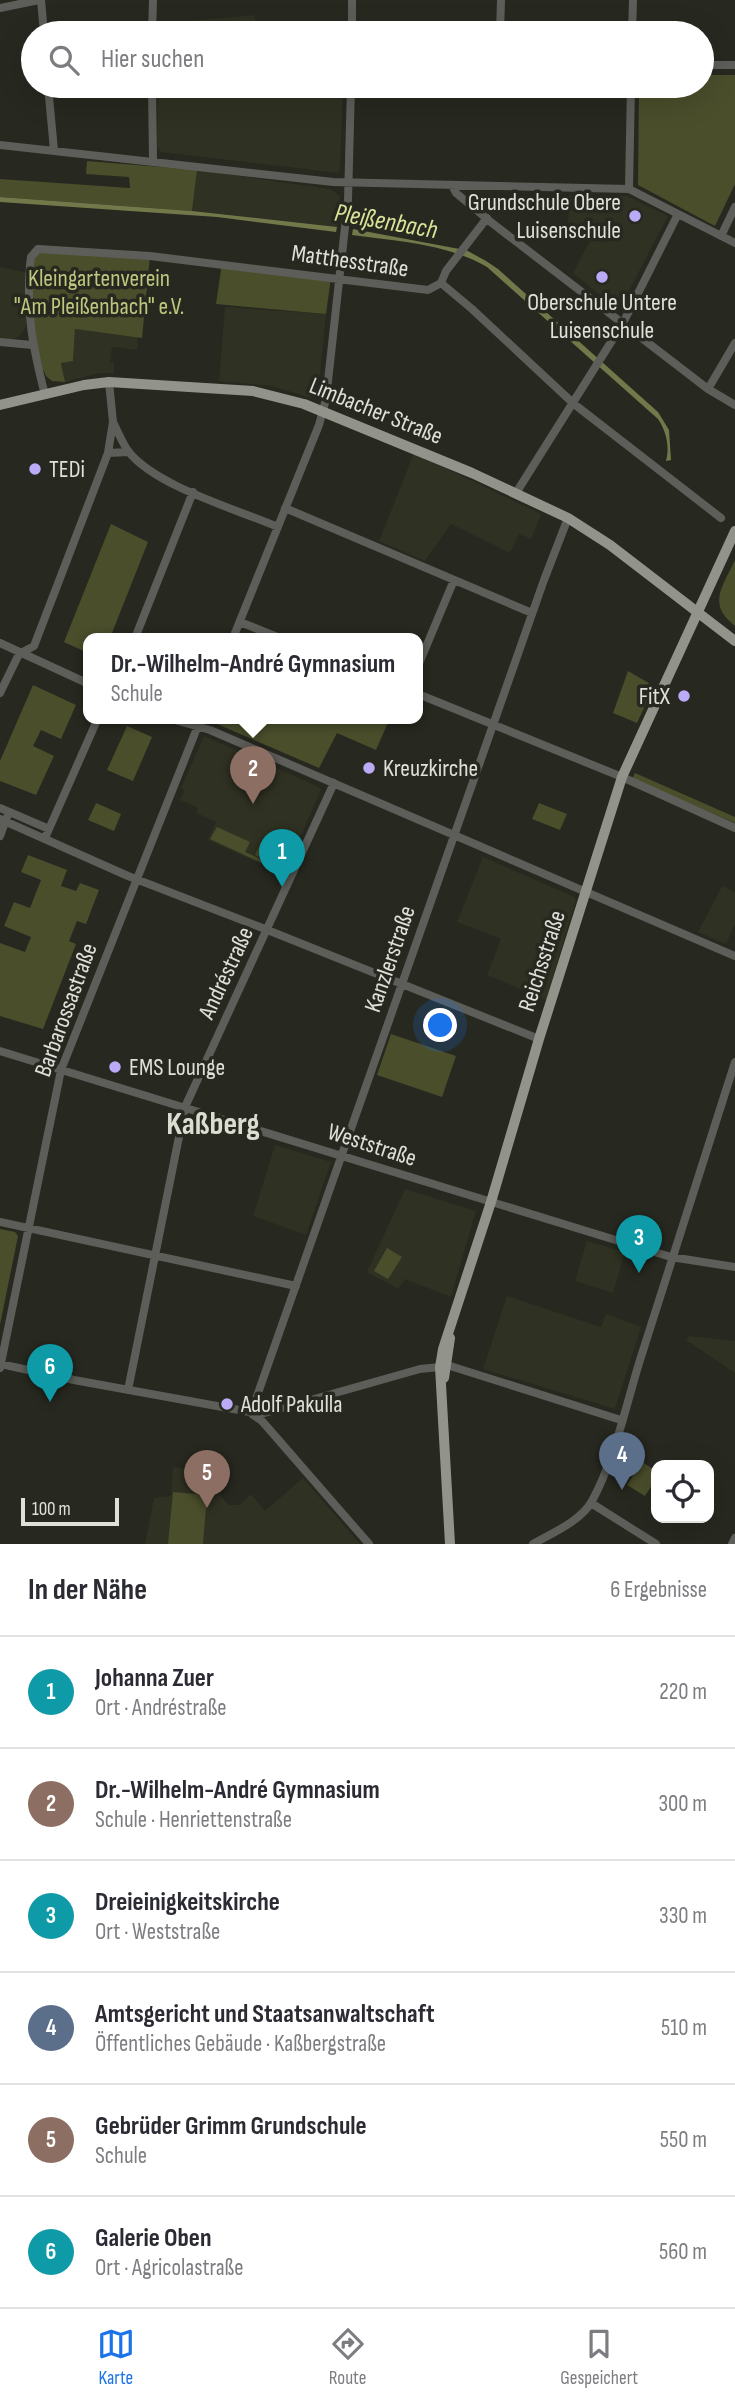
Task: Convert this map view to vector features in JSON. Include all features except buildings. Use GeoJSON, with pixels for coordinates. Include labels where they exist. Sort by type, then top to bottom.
{"type":"FeatureCollection","features":[{"type":"Feature","properties":{"kind":"main road","name":"Limbacher Straße"},"geometry":{"type":"LineString","coordinates":[[0,405],[83,385],[109,382],[253,391],[278,396],[322,411],[516,493],[568,518],[610,545],[735,641]]}},
{"type":"Feature","properties":{"kind":"main road","name":"Reichsstraße"},"geometry":{"type":"LineString","coordinates":[[450,1544],[442,1386],[450,1330],[622,777],[735,531]]}},
{"type":"Feature","properties":{"kind":"street"},"geometry":{"type":"LineString","coordinates":[[0,8],[40,0],[43,21]]}},
{"type":"Feature","properties":{"kind":"street"},"geometry":{"type":"LineString","coordinates":[[152,21],[153,0]]}},
{"type":"Feature","properties":{"kind":"street"},"geometry":{"type":"LineString","coordinates":[[352,0],[352,21]]}},
{"type":"Feature","properties":{"kind":"street"},"geometry":{"type":"LineString","coordinates":[[500,21],[501,0]]}},
{"type":"Feature","properties":{"kind":"street"},"geometry":{"type":"LineString","coordinates":[[632,21],[633,0]]}},
{"type":"Feature","properties":{"kind":"street"},"geometry":{"type":"LineString","coordinates":[[714,65],[735,65]]}},
{"type":"Feature","properties":{"kind":"street"},"geometry":{"type":"LineString","coordinates":[[49,98],[54,150]]}},
{"type":"Feature","properties":{"kind":"street"},"geometry":{"type":"LineString","coordinates":[[152,98],[153,160]]}},
{"type":"Feature","properties":{"kind":"street"},"geometry":{"type":"LineString","coordinates":[[235,633],[322,411],[340,278],[349,183],[351,98]]}},
{"type":"Feature","properties":{"kind":"street"},"geometry":{"type":"LineString","coordinates":[[629,189],[631,98]]}},
{"type":"Feature","properties":{"kind":"street"},"geometry":{"type":"LineString","coordinates":[[0,145],[349,183],[629,189],[735,243]]}},
{"type":"Feature","properties":{"kind":"street"},"geometry":{"type":"LineString","coordinates":[[452,185],[456,193],[487,218],[708,388],[735,405]]}},
{"type":"Feature","properties":{"kind":"street"},"geometry":{"type":"LineString","coordinates":[[721,236],[735,207]]}},
{"type":"Feature","properties":{"kind":"street"},"geometry":{"type":"LineString","coordinates":[[516,493],[623,323],[678,214]]}},
{"type":"Feature","properties":{"kind":"street"},"geometry":{"type":"LineString","coordinates":[[441,282],[446,271],[487,218]]}},
{"type":"Feature","properties":{"kind":"street","name":"Matthesstraße"},"geometry":{"type":"LineString","coordinates":[[45,395],[29,323],[29,273],[31,257],[38,249],[150,256],[428,290],[441,282],[574,404],[721,518]]}},
{"type":"Feature","properties":{"kind":"street"},"geometry":{"type":"LineString","coordinates":[[0,342],[32,345]]}},
{"type":"Feature","properties":{"kind":"street"},"geometry":{"type":"LineString","coordinates":[[708,388],[735,343]]}},
{"type":"Feature","properties":{"kind":"street"},"geometry":{"type":"LineString","coordinates":[[0,693],[19,654],[34,646],[108,453],[113,422],[109,382]]}},
{"type":"Feature","properties":{"kind":"street"},"geometry":{"type":"LineString","coordinates":[[113,422],[129,452],[155,473],[193,492],[278,527]]}},
{"type":"Feature","properties":{"kind":"street"},"geometry":{"type":"LineString","coordinates":[[108,453],[129,452]]}},
{"type":"Feature","properties":{"kind":"street"},"geometry":{"type":"LineString","coordinates":[[137,633],[193,492]]}},
{"type":"Feature","properties":{"kind":"street"},"geometry":{"type":"LineString","coordinates":[[285,508],[533,613]]}},
{"type":"Feature","properties":{"kind":"street","name":"Kanzlerstraße"},"geometry":{"type":"LineString","coordinates":[[251,1413],[568,518]]}},
{"type":"Feature","properties":{"kind":"street"},"geometry":{"type":"LineString","coordinates":[[423,654],[454,580]]}},
{"type":"Feature","properties":{"kind":"street"},"geometry":{"type":"LineString","coordinates":[[240,622],[268,633]]}},
{"type":"Feature","properties":{"kind":"street"},"geometry":{"type":"LineString","coordinates":[[0,643],[83,681]]}},
{"type":"Feature","properties":{"kind":"street"},"geometry":{"type":"LineString","coordinates":[[423,696],[622,777],[735,828]]}},
{"type":"Feature","properties":{"kind":"street"},"geometry":{"type":"LineString","coordinates":[[45,838],[96,724]]}},
{"type":"Feature","properties":{"kind":"street","name":"Barbarossastraße"},"geometry":{"type":"LineString","coordinates":[[0,1365],[61,1070],[199,724]]}},
{"type":"Feature","properties":{"kind":"street"},"geometry":{"type":"LineString","coordinates":[[202,724],[210,730],[735,956]]}},
{"type":"Feature","properties":{"kind":"street","name":"Andréstraße"},"geometry":{"type":"LineString","coordinates":[[128,1390],[185,1107],[334,783]]}},
{"type":"Feature","properties":{"kind":"street"},"geometry":{"type":"LineString","coordinates":[[0,807],[49,829]]}},
{"type":"Feature","properties":{"kind":"street"},"geometry":{"type":"LineString","coordinates":[[0,836],[3,820],[10,811]]}},
{"type":"Feature","properties":{"kind":"street"},"geometry":{"type":"LineString","coordinates":[[3,820],[137,879],[539,1040]]}},
{"type":"Feature","properties":{"kind":"street","name":"Weststraße"},"geometry":{"type":"LineString","coordinates":[[0,1051],[671,1257],[735,1267]]}},
{"type":"Feature","properties":{"kind":"street"},"geometry":{"type":"LineString","coordinates":[[533,1544],[559,1530],[591,1503],[614,1446],[671,1257],[735,1062]]}},
{"type":"Feature","properties":{"kind":"street"},"geometry":{"type":"LineString","coordinates":[[0,1222],[296,1286]]}},
{"type":"Feature","properties":{"kind":"street"},"geometry":{"type":"LineString","coordinates":[[0,1365],[261,1414],[420,1368],[444,1366],[621,1420]]}},
{"type":"Feature","properties":{"kind":"street"},"geometry":{"type":"LineString","coordinates":[[251,1413],[262,1421],[369,1544]]}},
{"type":"Feature","properties":{"kind":"street"},"geometry":{"type":"LineString","coordinates":[[591,1503],[656,1544]]}},
{"type":"Feature","properties":{"kind":"street"},"geometry":{"type":"LineString","coordinates":[[732,1544],[735,1538]]}},
{"type":"Feature","properties":{"kind":"shaded area"},"geometry":{"type":"Polygon","coordinates":[[[255,15],[255,21],[190,21],[255,15]]]}},
{"type":"Feature","properties":{"kind":"shaded area"},"geometry":{"type":"Polygon","coordinates":[[[158,98],[343,98],[338,173],[161,152],[157,147],[158,98]]]}},
{"type":"Feature","properties":{"kind":"shaded area"},"geometry":{"type":"Polygon","coordinates":[[[197,170],[330,189],[340,196],[337,227],[192,211],[197,170]]]}},
{"type":"Feature","properties":{"kind":"shaded area"},"geometry":{"type":"Polygon","coordinates":[[[569,195],[627,196],[668,216],[619,310],[573,273],[593,235],[568,228],[569,195]]]}},
{"type":"Feature","properties":{"kind":"shaded area"},"geometry":{"type":"Polygon","coordinates":[[[0,197],[192,211],[337,227],[336,232],[217,217],[0,202],[0,197]]]}},
{"type":"Feature","properties":{"kind":"shaded area"},"geometry":{"type":"Polygon","coordinates":[[[353,229],[466,250],[498,269],[658,412],[669,430],[671,460],[666,461],[666,439],[658,419],[487,267],[439,248],[352,235],[353,229]]]}},
{"type":"Feature","properties":{"kind":"shaded area"},"geometry":{"type":"Polygon","coordinates":[[[0,267],[29,273],[29,322],[19,337],[10,340],[0,339],[0,267]]]}},
{"type":"Feature","properties":{"kind":"shaded area"},"geometry":{"type":"Polygon","coordinates":[[[225,307],[326,314],[318,394],[311,398],[272,386],[219,381],[225,307]]]}},
{"type":"Feature","properties":{"kind":"shaded area"},"geometry":{"type":"Polygon","coordinates":[[[75,329],[138,337],[137,350],[112,347],[110,363],[114,363],[114,373],[99,373],[65,382],[61,363],[73,360],[75,329]]]}},
{"type":"Feature","properties":{"kind":"shaded area"},"geometry":{"type":"Polygon","coordinates":[[[414,453],[541,514],[531,539],[519,534],[510,553],[451,524],[425,561],[379,541],[414,453]]]}},
{"type":"Feature","properties":{"kind":"shaded area"},"geometry":{"type":"Polygon","coordinates":[[[204,736],[321,790],[284,874],[208,840],[216,822],[196,813],[198,808],[180,800],[185,790],[181,788],[204,736]]]}},
{"type":"Feature","properties":{"kind":"shaded area"},"geometry":{"type":"Polygon","coordinates":[[[483,857],[576,900],[546,1000],[487,975],[501,939],[457,922],[483,857]]]}},
{"type":"Feature","properties":{"kind":"shaded area"},"geometry":{"type":"Polygon","coordinates":[[[722,886],[735,892],[735,924],[726,944],[698,932],[722,886]]]}},
{"type":"Feature","properties":{"kind":"shaded area"},"geometry":{"type":"Polygon","coordinates":[[[275,1145],[331,1162],[306,1235],[253,1216],[275,1145]]]}},
{"type":"Feature","properties":{"kind":"shaded area"},"geometry":{"type":"Polygon","coordinates":[[[405,1189],[476,1211],[451,1297],[405,1279],[398,1289],[367,1272],[405,1189]]]}},
{"type":"Feature","properties":{"kind":"shaded area"},"geometry":{"type":"Polygon","coordinates":[[[587,1241],[625,1252],[613,1293],[575,1281],[587,1241]]]}},
{"type":"Feature","properties":{"kind":"shaded area"},"geometry":{"type":"Polygon","coordinates":[[[507,1296],[601,1327],[606,1314],[641,1327],[615,1409],[483,1369],[507,1296]]]}},
{"type":"Feature","properties":{"kind":"shaded area"},"geometry":{"type":"Polygon","coordinates":[[[689,1336],[735,1341],[735,1373],[686,1340],[689,1336]]]}},
{"type":"Feature","properties":{"kind":"shaded area"},"geometry":{"type":"Polygon","coordinates":[[[173,1467],[209,1473],[209,1483],[229,1505],[239,1505],[251,1494],[265,1511],[303,1478],[360,1544],[145,1544],[154,1498],[171,1496],[173,1467]]]}},
{"type":"Feature","properties":{"kind":"green space"},"geometry":{"type":"Polygon","coordinates":[[[714,75],[735,75],[735,184],[715,226],[638,185],[639,98],[714,98],[714,75]]]}},
{"type":"Feature","properties":{"kind":"green space"},"geometry":{"type":"Polygon","coordinates":[[[87,161],[197,170],[192,211],[0,197],[0,179],[130,188],[129,177],[86,174],[87,161]]]}},
{"type":"Feature","properties":{"kind":"green space","name":"Kleingartenverein \"Am Pleißenbach\" e.V."},"geometry":{"type":"Polygon","coordinates":[[[34,252],[150,256],[142,338],[75,329],[73,361],[61,363],[65,382],[52,381],[46,376],[32,345],[29,322],[34,252]]]}},
{"type":"Feature","properties":{"kind":"green space","name":"Kleingartenverein \"Am Pleißenbach\" e.V."},"geometry":{"type":"Polygon","coordinates":[[[222,263],[331,277],[326,314],[216,304],[222,263]]]}},
{"type":"Feature","properties":{"kind":"green space"},"geometry":{"type":"Polygon","coordinates":[[[111,524],[148,542],[112,633],[83,633],[83,651],[64,642],[111,524]]]}},
{"type":"Feature","properties":{"kind":"green space"},"geometry":{"type":"Polygon","coordinates":[[[735,560],[735,626],[726,618],[719,603],[722,587],[735,560]]]}},
{"type":"Feature","properties":{"kind":"green space"},"geometry":{"type":"Polygon","coordinates":[[[628,671],[654,686],[637,723],[613,713],[628,671]]]}},
{"type":"Feature","properties":{"kind":"green space"},"geometry":{"type":"Polygon","coordinates":[[[33,685],[76,705],[61,739],[41,730],[33,746],[54,756],[36,795],[0,781],[0,761],[33,685]]]}},
{"type":"Feature","properties":{"kind":"green space"},"geometry":{"type":"Polygon","coordinates":[[[217,724],[387,724],[376,750],[337,733],[319,768],[217,724]]]}},
{"type":"Feature","properties":{"kind":"green space"},"geometry":{"type":"Polygon","coordinates":[[[127,726],[152,737],[133,781],[107,770],[127,726]]]}},
{"type":"Feature","properties":{"kind":"green space"},"geometry":{"type":"Polygon","coordinates":[[[635,773],[735,817],[735,823],[632,779],[635,773]]]}},
{"type":"Feature","properties":{"kind":"green space"},"geometry":{"type":"Polygon","coordinates":[[[96,803],[121,814],[114,831],[88,820],[96,803]]]}},
{"type":"Feature","properties":{"kind":"green space"},"geometry":{"type":"Polygon","coordinates":[[[539,803],[567,814],[560,830],[532,819],[539,803]]]}},
{"type":"Feature","properties":{"kind":"green space"},"geometry":{"type":"Polygon","coordinates":[[[217,827],[250,842],[245,852],[278,867],[277,870],[210,839],[217,827]]]}},
{"type":"Feature","properties":{"kind":"green space"},"geometry":{"type":"Polygon","coordinates":[[[261,842],[285,853],[279,866],[255,855],[261,842]]]}},
{"type":"Feature","properties":{"kind":"green space"},"geometry":{"type":"Polygon","coordinates":[[[28,855],[67,870],[61,886],[76,891],[80,883],[99,890],[86,924],[77,921],[69,941],[76,944],[43,1029],[0,1016],[0,943],[25,952],[31,937],[4,926],[14,902],[30,908],[41,880],[21,872],[28,855]]]}},
{"type":"Feature","properties":{"kind":"green space"},"geometry":{"type":"Polygon","coordinates":[[[391,1034],[456,1056],[442,1097],[377,1075],[391,1034]]]}},
{"type":"Feature","properties":{"kind":"green space"},"geometry":{"type":"Polygon","coordinates":[[[0,1229],[15,1232],[18,1236],[0,1325],[0,1229]]]}},
{"type":"Feature","properties":{"kind":"green space"},"geometry":{"type":"Polygon","coordinates":[[[387,1248],[402,1257],[388,1279],[374,1271],[387,1248]]]}},
{"type":"Feature","properties":{"kind":"green space"},"geometry":{"type":"Polygon","coordinates":[[[642,1462],[651,1468],[651,1487],[645,1496],[627,1485],[642,1462]]]}},
{"type":"Feature","properties":{"kind":"green space"},"geometry":{"type":"Polygon","coordinates":[[[173,1492],[207,1495],[203,1544],[168,1544],[173,1492]]]}},
{"type":"Feature","properties":{"kind":"place","name":"Grundschule Obere Luisenschule"},"geometry":{"type":"Point","coordinates":[635,216]}},
{"type":"Feature","properties":{"kind":"place","name":"Oberschule Untere Luisenschule"},"geometry":{"type":"Point","coordinates":[602,277]}},
{"type":"Feature","properties":{"kind":"place","name":"TEDi"},"geometry":{"type":"Point","coordinates":[35,469]}},
{"type":"Feature","properties":{"kind":"place","name":"FitX"},"geometry":{"type":"Point","coordinates":[684,696]}},
{"type":"Feature","properties":{"kind":"place","name":"Kreuzkirche"},"geometry":{"type":"Point","coordinates":[369,768]}},
{"type":"Feature","properties":{"kind":"place","name":"Dr.-Wilhelm-André Gymnasium"},"geometry":{"type":"Point","coordinates":[253,804]}},
{"type":"Feature","properties":{"kind":"place","name":"Johanna Zuer"},"geometry":{"type":"Point","coordinates":[282,887]}},
{"type":"Feature","properties":{"kind":"place","name":"EMS Lounge"},"geometry":{"type":"Point","coordinates":[115,1067]}},
{"type":"Feature","properties":{"kind":"place","name":"Dreieinigkeitskirche"},"geometry":{"type":"Point","coordinates":[639,1273]}},
{"type":"Feature","properties":{"kind":"place","name":"Galerie Oben"},"geometry":{"type":"Point","coordinates":[50,1402]}},
{"type":"Feature","properties":{"kind":"place","name":"Adolf Pakulla"},"geometry":{"type":"Point","coordinates":[227,1404]}},
{"type":"Feature","properties":{"kind":"place","name":"Amtsgericht und Staatsanwaltschaft"},"geometry":{"type":"Point","coordinates":[622,1490]}},
{"type":"Feature","properties":{"kind":"place","name":"Gebrüder Grimm Grundschule"},"geometry":{"type":"Point","coordinates":[207,1508]}},
{"type":"Feature","properties":{"kind":"district","name":"Kaßberg"},"geometry":{"type":"Point","coordinates":[213,1124]}},
{"type":"Feature","properties":{"kind":"water label","name":"Pleißenbach"},"geometry":{"type":"Point","coordinates":[386,222]}}]}
